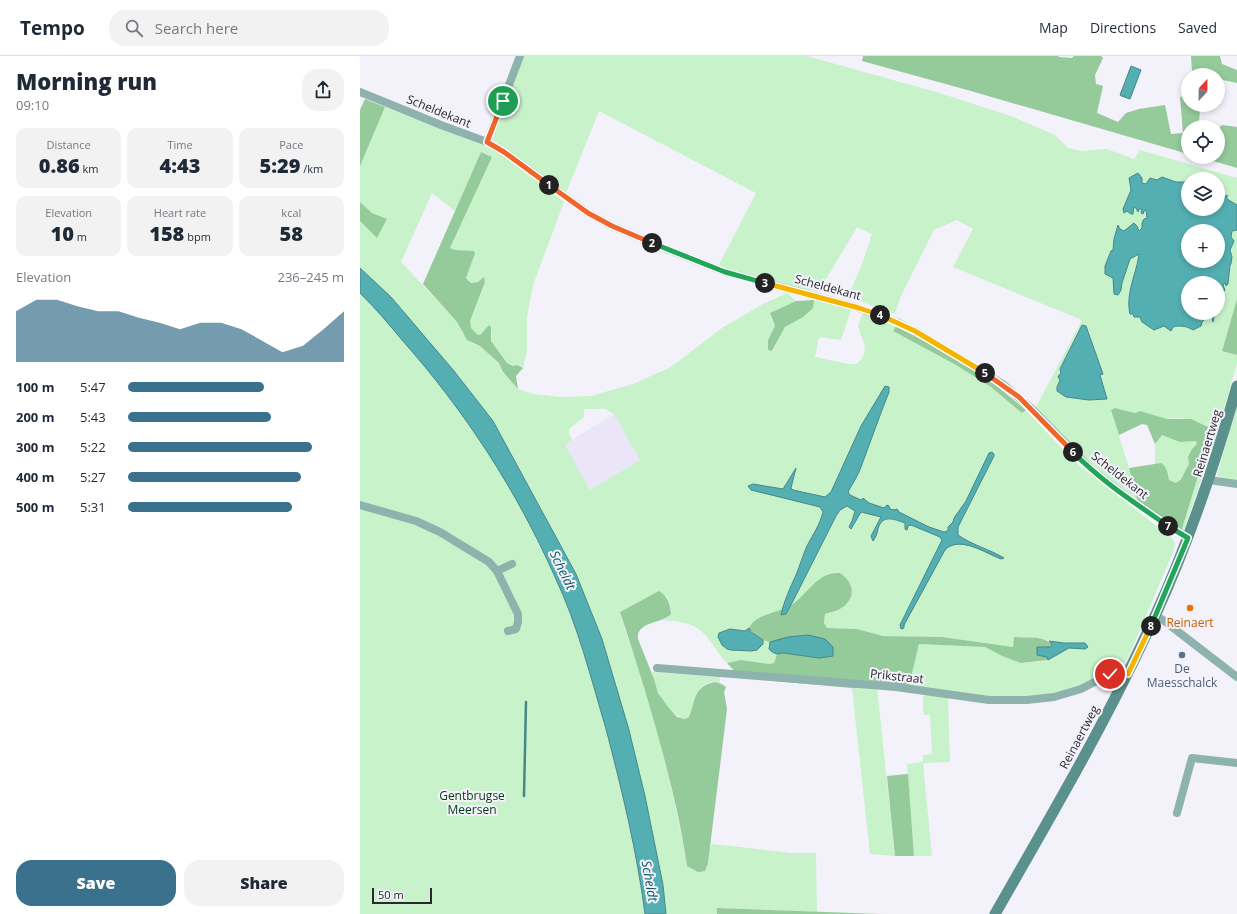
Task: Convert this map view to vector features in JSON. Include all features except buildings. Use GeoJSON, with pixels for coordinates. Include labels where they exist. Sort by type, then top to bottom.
{"type":"FeatureCollection","features":[{"type":"Feature","properties":{"kind":"main road","name":"Reinaertweg"},"geometry":{"type":"LineString","coordinates":[[995,914],[1072,779],[1128,674],[1156,616],[1188,538],[1209,480],[1237,386]]}},
{"type":"Feature","properties":{"kind":"street"},"geometry":{"type":"LineString","coordinates":[[487,142],[520,56]]}},
{"type":"Feature","properties":{"kind":"street","name":"Scheldekant"},"geometry":{"type":"LineString","coordinates":[[360,92],[487,142],[504,152],[572,203],[612,226],[725,272],[859,308],[899,323],[915,331],[1004,385],[1032,410],[1093,471],[1128,498],[1188,538]]}},
{"type":"Feature","properties":{"kind":"street"},"geometry":{"type":"LineString","coordinates":[[1209,480],[1237,484]]}},
{"type":"Feature","properties":{"kind":"street"},"geometry":{"type":"LineString","coordinates":[[360,505],[389,512],[416,521],[440,532],[490,562],[497,571],[518,614],[516,629],[508,631]]}},
{"type":"Feature","properties":{"kind":"street"},"geometry":{"type":"LineString","coordinates":[[497,571],[512,564]]}},
{"type":"Feature","properties":{"kind":"street"},"geometry":{"type":"LineString","coordinates":[[1156,616],[1237,677]]}},
{"type":"Feature","properties":{"kind":"street","name":"Prikstraat"},"geometry":{"type":"LineString","coordinates":[[657,668],[896,687],[989,700],[1027,700],[1054,697],[1081,688],[1110,674],[1118,672],[1128,674]]}},
{"type":"Feature","properties":{"kind":"street"},"geometry":{"type":"LineString","coordinates":[[1177,813],[1192,758],[1237,763]]}},
{"type":"Feature","properties":{"kind":"shaded area"},"geometry":{"type":"Polygon","coordinates":[[[614,414],[641,460],[590,490],[564,445],[614,414]]]}},
{"type":"Feature","properties":{"kind":"green space"},"geometry":{"type":"Polygon","coordinates":[[[524,56],[807,56],[936,92],[1011,116],[1055,135],[1068,148],[1082,151],[1107,149],[1134,159],[1140,150],[1181,162],[1181,164],[1188,164],[1216,172],[1181,172],[1181,216],[1225,216],[1225,175],[1237,178],[1237,299],[1222,350],[1237,355],[1237,363],[1216,436],[1184,530],[1182,529],[1211,429],[1182,418],[1167,419],[1140,411],[1135,413],[1115,408],[1111,410],[1137,499],[1089,463],[1035,409],[1082,320],[953,267],[973,229],[957,220],[934,230],[900,298],[895,314],[848,297],[862,264],[872,234],[857,227],[819,291],[803,289],[718,267],[756,193],[599,111],[566,193],[493,142],[493,135],[500,113],[524,56]]]}},
{"type":"Feature","properties":{"kind":"green space"},"geometry":{"type":"Polygon","coordinates":[[[863,56],[1058,56],[1072,58],[1074,56],[1101,56],[1103,58],[1095,75],[1096,84],[1103,86],[1097,113],[1118,122],[1126,113],[1139,109],[1165,105],[1171,134],[1181,133],[1181,152],[971,91],[862,61],[863,56]]]}},
{"type":"Feature","properties":{"kind":"green space"},"geometry":{"type":"Polygon","coordinates":[[[1191,56],[1220,56],[1222,64],[1237,70],[1237,83],[1225,80],[1225,68],[1192,68],[1191,56]]]}},
{"type":"Feature","properties":{"kind":"green space"},"geometry":{"type":"Polygon","coordinates":[[[365,99],[385,107],[360,166],[360,110],[365,99]]]}},
{"type":"Feature","properties":{"kind":"green space"},"geometry":{"type":"Polygon","coordinates":[[[385,107],[482,145],[501,154],[564,202],[533,285],[527,317],[527,350],[523,368],[507,363],[491,341],[492,333],[484,330],[477,336],[471,328],[470,321],[485,282],[483,278],[478,282],[471,283],[466,278],[475,255],[474,252],[450,248],[492,157],[481,152],[455,211],[432,193],[401,262],[457,322],[463,334],[473,344],[480,346],[499,363],[503,373],[518,389],[533,394],[561,397],[591,396],[633,384],[671,367],[722,328],[763,304],[787,293],[796,301],[770,313],[771,319],[775,326],[768,340],[768,350],[773,351],[785,327],[792,323],[814,300],[851,310],[841,340],[819,337],[815,357],[848,364],[857,364],[862,359],[865,350],[858,325],[863,312],[896,326],[893,331],[956,365],[991,387],[1022,413],[1026,410],[1083,469],[1172,538],[1175,544],[1174,550],[1127,660],[1117,667],[1077,687],[1045,695],[1026,697],[987,696],[909,686],[919,644],[985,647],[1002,656],[1021,663],[1045,661],[1069,648],[1085,649],[1082,643],[1064,643],[1042,639],[1015,637],[1013,647],[942,637],[883,636],[857,629],[827,628],[824,623],[825,614],[843,607],[830,574],[819,580],[792,605],[751,624],[731,650],[751,651],[763,644],[763,640],[770,642],[769,649],[777,654],[774,663],[769,664],[741,660],[727,663],[707,637],[698,629],[686,623],[662,620],[671,614],[670,604],[666,596],[620,612],[646,691],[660,741],[672,790],[687,866],[708,863],[709,850],[712,844],[792,853],[816,853],[817,912],[717,908],[717,914],[666,914],[663,885],[645,796],[602,639],[576,574],[493,421],[391,297],[360,268],[360,221],[377,238],[387,220],[372,213],[360,202],[360,166],[385,107]],[[584,409],[584,417],[569,429],[572,440],[565,445],[590,490],[640,460],[614,414],[605,409],[584,409]]]}},
{"type":"Feature","properties":{"kind":"green space"},"geometry":{"type":"Polygon","coordinates":[[[1181,112],[1200,112],[1199,120],[1182,120],[1181,112]]]}},
{"type":"Feature","properties":{"kind":"green space"},"geometry":{"type":"Polygon","coordinates":[[[1225,125],[1237,127],[1237,168],[1224,164],[1225,164],[1225,125]]]}},
{"type":"Feature","properties":{"kind":"green space"},"geometry":{"type":"Polygon","coordinates":[[[481,152],[492,157],[450,248],[455,250],[474,251],[475,254],[466,278],[471,283],[478,282],[484,277],[485,282],[470,321],[471,328],[478,335],[481,334],[489,325],[491,327],[491,341],[507,363],[523,368],[516,376],[518,389],[503,372],[499,363],[480,346],[467,340],[457,322],[423,284],[481,152]]]}},
{"type":"Feature","properties":{"kind":"green space"},"geometry":{"type":"Polygon","coordinates":[[[360,202],[372,213],[387,219],[377,238],[360,221],[360,202]]]}},
{"type":"Feature","properties":{"kind":"green space","name":"Gentbrugse Meersen"},"geometry":{"type":"Polygon","coordinates":[[[360,293],[382,316],[425,367],[447,395],[488,453],[524,514],[555,577],[577,633],[606,729],[618,775],[638,868],[645,914],[360,914],[360,293]]]}},
{"type":"Feature","properties":{"kind":"green space"},"geometry":{"type":"Polygon","coordinates":[[[1237,299],[1237,355],[1222,351],[1237,299]]]}},
{"type":"Feature","properties":{"kind":"green space"},"geometry":{"type":"Polygon","coordinates":[[[814,300],[813,308],[803,317],[785,327],[772,351],[768,350],[768,340],[775,326],[770,313],[796,301],[814,300]]]}},
{"type":"Feature","properties":{"kind":"green space"},"geometry":{"type":"Polygon","coordinates":[[[896,326],[952,356],[992,382],[1026,410],[1022,413],[991,387],[956,365],[893,331],[896,326]]]}},
{"type":"Feature","properties":{"kind":"green space"},"geometry":{"type":"Polygon","coordinates":[[[1237,404],[1237,481],[1217,476],[1237,404]]]}},
{"type":"Feature","properties":{"kind":"green space"},"geometry":{"type":"Polygon","coordinates":[[[1115,408],[1135,413],[1140,411],[1167,419],[1191,419],[1212,429],[1182,529],[1179,530],[1137,499],[1129,468],[1161,463],[1166,468],[1169,480],[1176,483],[1181,479],[1189,464],[1188,457],[1192,449],[1197,444],[1196,441],[1180,442],[1162,435],[1155,444],[1147,425],[1142,424],[1119,435],[1111,410],[1115,408]]]}},
{"type":"Feature","properties":{"kind":"green space"},"geometry":{"type":"Polygon","coordinates":[[[1162,435],[1180,442],[1196,441],[1198,444],[1192,451],[1189,464],[1185,472],[1176,483],[1169,480],[1168,472],[1161,463],[1155,464],[1155,444],[1162,435]]]}},
{"type":"Feature","properties":{"kind":"green space"},"geometry":{"type":"Polygon","coordinates":[[[840,573],[848,581],[852,589],[852,594],[843,607],[825,614],[824,623],[827,628],[857,629],[883,636],[942,637],[1013,647],[1014,637],[1040,638],[1052,645],[1050,647],[1037,648],[1044,656],[1047,657],[1048,660],[1021,663],[1002,656],[985,647],[919,644],[909,686],[877,688],[852,688],[741,678],[727,663],[741,660],[769,664],[774,663],[777,654],[783,653],[819,658],[795,637],[770,642],[758,637],[749,628],[756,620],[786,608],[796,602],[819,579],[831,574],[840,573]]]}},
{"type":"Feature","properties":{"kind":"green space"},"geometry":{"type":"Polygon","coordinates":[[[659,591],[668,601],[671,614],[662,620],[645,626],[638,633],[638,639],[658,693],[677,717],[685,719],[689,717],[695,698],[703,687],[715,682],[726,687],[724,692],[727,709],[708,863],[705,871],[698,872],[687,866],[665,761],[644,686],[620,612],[659,591]]]}},
{"type":"Feature","properties":{"kind":"green space"},"geometry":{"type":"Polygon","coordinates":[[[652,672],[720,677],[720,682],[712,682],[701,688],[695,698],[689,717],[685,719],[673,713],[666,706],[656,688],[652,672]]]}},
{"type":"Feature","properties":{"kind":"green space"},"geometry":{"type":"Polygon","coordinates":[[[852,688],[877,688],[895,856],[870,854],[852,688]]]}},
{"type":"Feature","properties":{"kind":"green space"},"geometry":{"type":"Polygon","coordinates":[[[926,695],[948,698],[950,762],[923,763],[932,856],[914,856],[907,764],[923,762],[923,755],[932,754],[930,715],[924,715],[923,709],[923,697],[926,695]]]}},
{"type":"Feature","properties":{"kind":"green space"},"geometry":{"type":"Polygon","coordinates":[[[908,774],[914,856],[895,856],[887,776],[908,774]]]}},
{"type":"Feature","properties":{"kind":"green space"},"geometry":{"type":"Polygon","coordinates":[[[717,908],[881,914],[717,914],[717,908]]]}},
{"type":"Feature","properties":{"kind":"water"},"geometry":{"type":"Polygon","coordinates":[[[1131,66],[1141,70],[1130,99],[1124,97],[1124,95],[1123,97],[1120,95],[1131,66]]]}},
{"type":"Feature","properties":{"kind":"water"},"geometry":{"type":"Polygon","coordinates":[[[1138,173],[1142,178],[1142,183],[1146,184],[1150,178],[1157,180],[1162,177],[1176,182],[1181,182],[1181,216],[1225,216],[1225,196],[1227,195],[1227,199],[1237,205],[1237,230],[1232,231],[1231,237],[1234,241],[1230,250],[1232,257],[1228,284],[1226,286],[1225,276],[1181,276],[1181,320],[1204,320],[1201,326],[1193,330],[1178,326],[1173,327],[1171,331],[1164,326],[1154,330],[1142,322],[1140,317],[1134,317],[1133,314],[1130,314],[1130,291],[1139,254],[1130,259],[1121,290],[1118,295],[1114,294],[1113,278],[1105,274],[1105,266],[1111,251],[1113,250],[1118,225],[1120,229],[1124,231],[1134,223],[1139,231],[1142,228],[1144,219],[1147,218],[1146,210],[1143,214],[1141,213],[1142,209],[1139,209],[1138,212],[1134,207],[1133,214],[1127,211],[1124,213],[1123,209],[1131,190],[1129,178],[1138,173]]]}},
{"type":"Feature","properties":{"kind":"water","name":"Scheldt"},"geometry":{"type":"Polygon","coordinates":[[[360,268],[391,297],[454,371],[493,421],[576,574],[602,639],[629,730],[645,796],[663,885],[666,914],[645,914],[638,868],[618,775],[606,729],[584,652],[571,614],[540,545],[507,483],[468,424],[425,367],[382,316],[360,293],[360,268]]]}},
{"type":"Feature","properties":{"kind":"water"},"geometry":{"type":"Polygon","coordinates":[[[1082,325],[1086,326],[1103,374],[1100,375],[1107,399],[1089,400],[1066,397],[1057,391],[1060,380],[1058,377],[1061,374],[1060,369],[1082,325]]]}},
{"type":"Feature","properties":{"kind":"water"},"geometry":{"type":"Polygon","coordinates":[[[885,386],[889,387],[889,392],[860,470],[848,492],[850,495],[861,500],[863,498],[869,503],[884,508],[887,505],[890,509],[897,509],[899,512],[929,527],[944,532],[948,531],[948,527],[953,522],[954,518],[966,501],[989,453],[992,452],[994,456],[958,527],[958,535],[969,542],[1004,558],[1001,559],[965,545],[957,544],[945,550],[904,625],[904,628],[901,629],[900,625],[942,540],[940,537],[911,525],[908,526],[907,530],[905,529],[905,523],[893,519],[885,519],[880,524],[873,541],[871,536],[881,517],[861,512],[851,529],[849,527],[855,511],[847,506],[840,510],[836,516],[786,614],[781,615],[785,600],[823,512],[820,507],[751,490],[748,486],[753,484],[783,489],[796,468],[791,488],[793,490],[825,497],[831,492],[861,426],[885,386]]]}},
{"type":"Feature","properties":{"kind":"water"},"geometry":{"type":"Polygon","coordinates":[[[749,628],[751,632],[763,640],[763,644],[757,650],[727,649],[722,645],[718,637],[719,633],[730,629],[745,631],[749,628]]]}},
{"type":"Feature","properties":{"kind":"water"},"geometry":{"type":"Polygon","coordinates":[[[808,635],[825,639],[833,647],[833,656],[819,658],[783,653],[777,654],[769,649],[770,642],[788,637],[808,635]]]}},
{"type":"Feature","properties":{"kind":"water"},"geometry":{"type":"Polygon","coordinates":[[[1049,641],[1085,643],[1088,647],[1085,649],[1069,648],[1048,660],[1047,657],[1037,655],[1037,647],[1051,647],[1052,645],[1049,641]]]}},
{"type":"Feature","properties":{"kind":"waterway"},"geometry":{"type":"LineString","coordinates":[[524,796],[526,702]]}},
{"type":"Feature","properties":{"kind":"place","name":"Reinaert"},"geometry":{"type":"Point","coordinates":[1190,608]}},
{"type":"Feature","properties":{"kind":"place","name":"De Maesschalck"},"geometry":{"type":"Point","coordinates":[1182,655]}},
{"type":"Feature","properties":{"kind":"route"},"geometry":{"type":"LineString","coordinates":[[503,101],[487,142],[504,152],[572,203],[612,226],[712,268],[859,308],[880,315],[915,331],[1004,385],[1019,397],[1093,471],[1128,498],[1188,538],[1156,616],[1128,674],[1118,672],[1110,674]]}}]}
